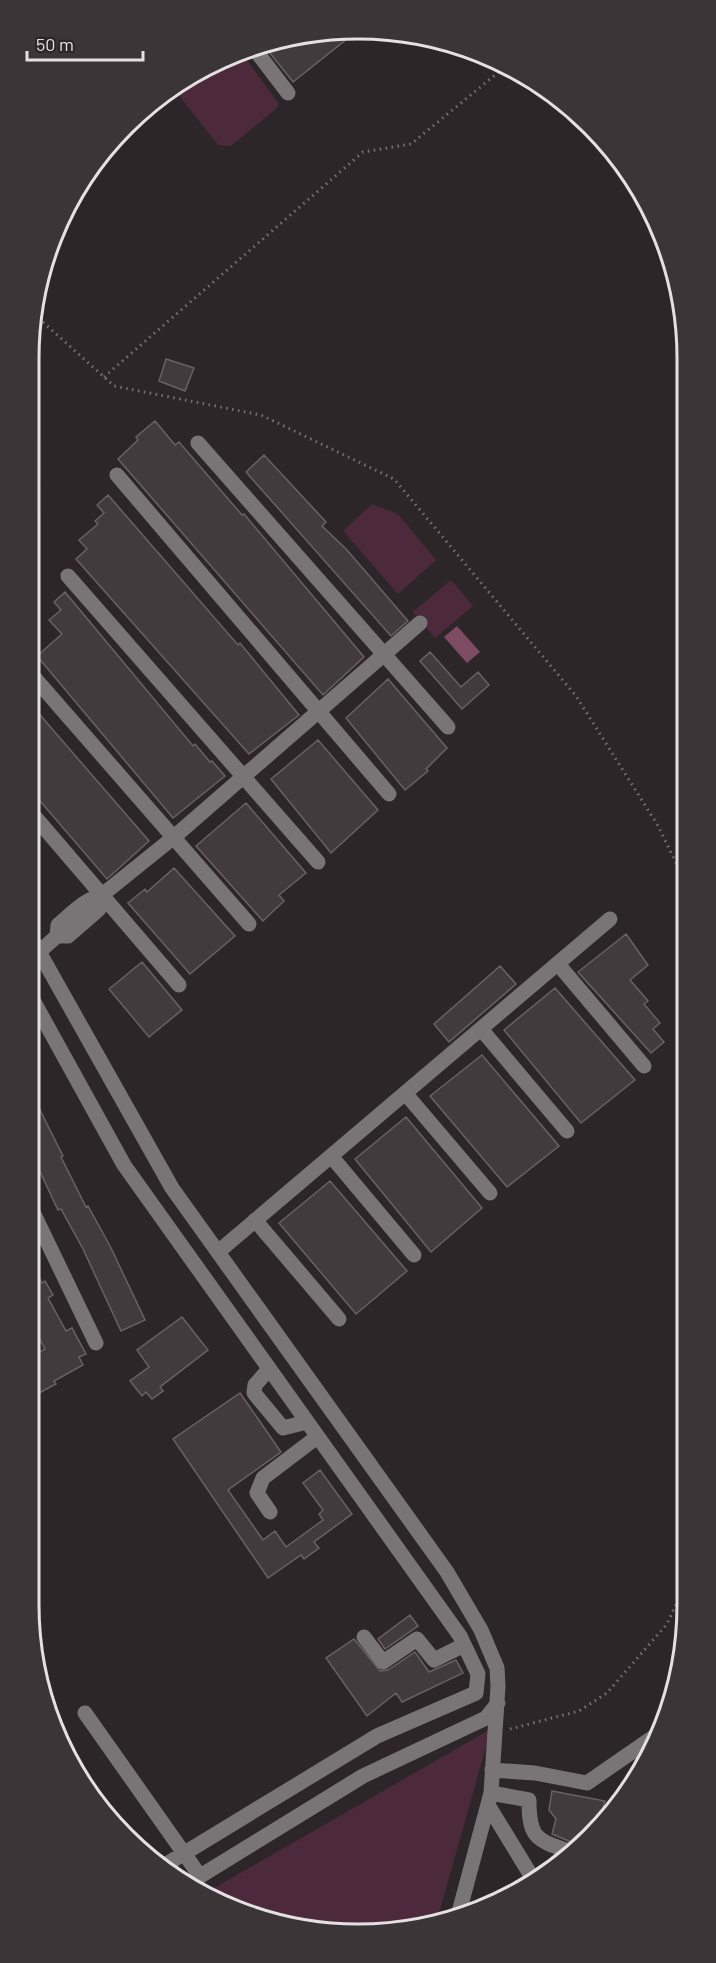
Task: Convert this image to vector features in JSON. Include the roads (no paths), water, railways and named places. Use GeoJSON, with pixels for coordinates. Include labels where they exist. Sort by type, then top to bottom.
{"type":"FeatureCollection","features":[{"type":"Feature","properties":{"kind":"street"},"geometry":{"type":"LineString","coordinates":[[259,55],[288,93]]}},
{"type":"Feature","properties":{"kind":"street"},"geometry":{"type":"LineString","coordinates":[[198,443],[448,727]]}},
{"type":"Feature","properties":{"kind":"street"},"geometry":{"type":"LineString","coordinates":[[117,475],[389,794]]}},
{"type":"Feature","properties":{"kind":"street"},"geometry":{"type":"LineString","coordinates":[[68,576],[318,862]]}},
{"type":"Feature","properties":{"kind":"street"},"geometry":{"type":"LineString","coordinates":[[39,952],[57,936],[58,925],[88,899],[102,895],[174,837],[420,623]]}},
{"type":"Feature","properties":{"kind":"street"},"geometry":{"type":"LineString","coordinates":[[39,683],[249,924]]}},
{"type":"Feature","properties":{"kind":"street"},"geometry":{"type":"LineString","coordinates":[[39,823],[179,985]]}},
{"type":"Feature","properties":{"kind":"street"},"geometry":{"type":"LineString","coordinates":[[218,1252],[610,919]]}},
{"type":"Feature","properties":{"kind":"street"},"geometry":{"type":"LineString","coordinates":[[39,955],[166,1178],[447,1572],[481,1630],[497,1668],[497,1733],[489,1799],[460,1907]]}},
{"type":"Feature","properties":{"kind":"street"},"geometry":{"type":"LineString","coordinates":[[558,964],[644,1066]]}},
{"type":"Feature","properties":{"kind":"street"},"geometry":{"type":"LineString","coordinates":[[39,1013],[124,1165],[464,1645],[478,1674],[476,1693],[377,1736],[169,1862]]}},
{"type":"Feature","properties":{"kind":"street"},"geometry":{"type":"LineString","coordinates":[[481,1029],[567,1131]]}},
{"type":"Feature","properties":{"kind":"street"},"geometry":{"type":"LineString","coordinates":[[405,1093],[490,1193]]}},
{"type":"Feature","properties":{"kind":"street"},"geometry":{"type":"LineString","coordinates":[[331,1156],[414,1255]]}},
{"type":"Feature","properties":{"kind":"street"},"geometry":{"type":"LineString","coordinates":[[255,1220],[339,1319]]}},
{"type":"Feature","properties":{"kind":"street"},"geometry":{"type":"LineString","coordinates":[[39,1226],[96,1343]]}},
{"type":"Feature","properties":{"kind":"street"},"geometry":{"type":"LineString","coordinates":[[238,1326],[259,1311]]}},
{"type":"Feature","properties":{"kind":"street"},"geometry":{"type":"LineString","coordinates":[[269,1370],[255,1385],[254,1393],[283,1428],[307,1422]]}},
{"type":"Feature","properties":{"kind":"street"},"geometry":{"type":"LineString","coordinates":[[270,1512],[257,1493],[263,1478],[317,1437]]}},
{"type":"Feature","properties":{"kind":"street"},"geometry":{"type":"LineString","coordinates":[[364,1638],[383,1662],[417,1639],[434,1660],[464,1645]]}},
{"type":"Feature","properties":{"kind":"street"},"geometry":{"type":"LineString","coordinates":[[195,1879],[363,1776],[486,1718],[498,1703]]}},
{"type":"Feature","properties":{"kind":"street"},"geometry":{"type":"LineString","coordinates":[[85,1713],[185,1854],[193,1878]]}},
{"type":"Feature","properties":{"kind":"street"},"geometry":{"type":"LineString","coordinates":[[492,1770],[535,1773],[588,1784],[645,1744]]}},
{"type":"Feature","properties":{"kind":"street"},"geometry":{"type":"LineString","coordinates":[[535,1773],[529,1800],[529,1823],[541,1842],[563,1849]]}},
{"type":"Feature","properties":{"kind":"street"},"geometry":{"type":"LineString","coordinates":[[489,1799],[529,1800]]}},
{"type":"Feature","properties":{"kind":"street"},"geometry":{"type":"LineString","coordinates":[[489,1799],[530,1873]]}}]}
